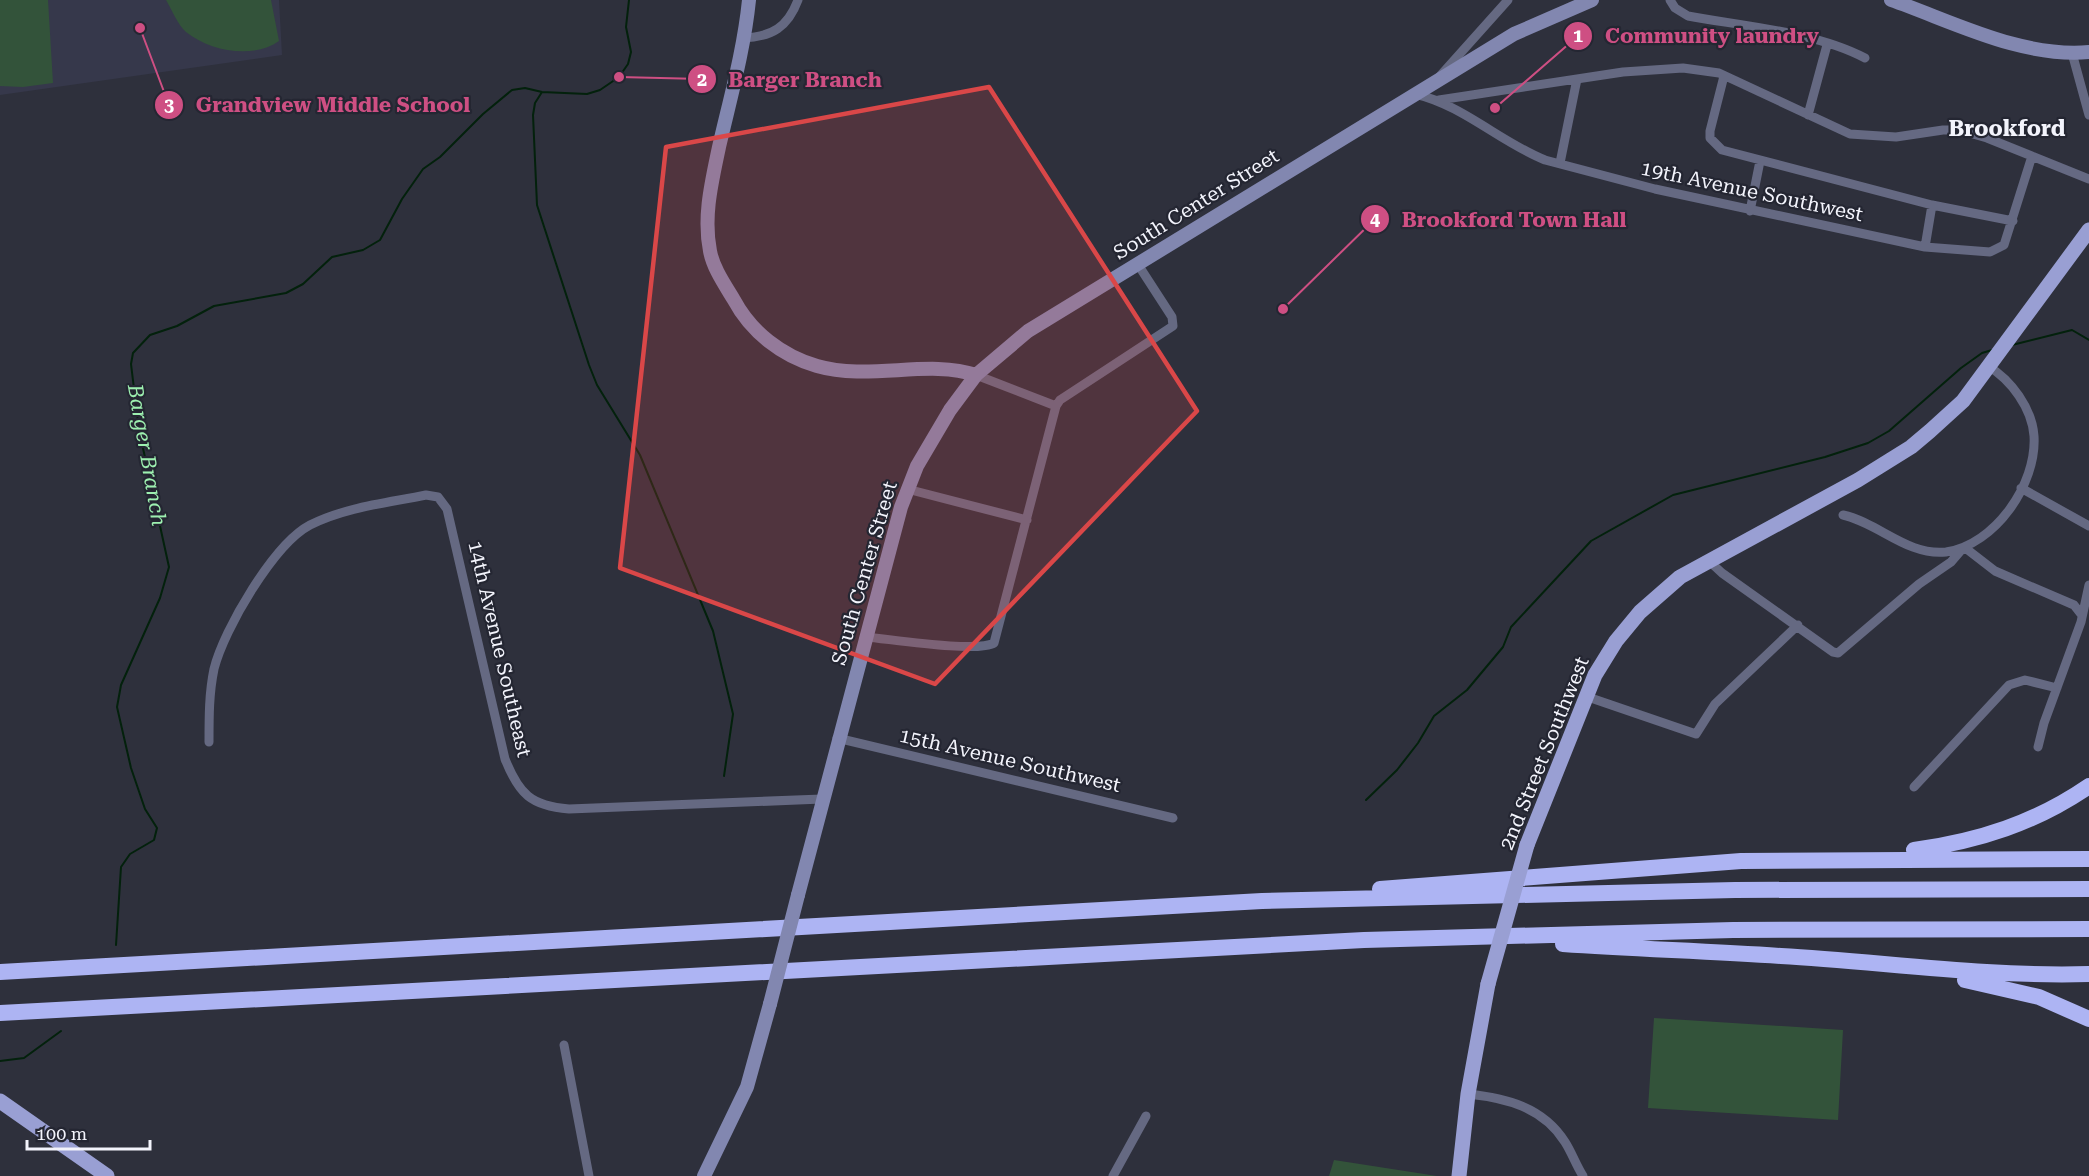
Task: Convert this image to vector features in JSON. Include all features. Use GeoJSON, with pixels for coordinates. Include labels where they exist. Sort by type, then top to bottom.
{"type":"FeatureCollection","features":[{"type":"Feature","properties":{"kind":"highway"},"geometry":{"type":"LineString","coordinates":[[1296,901],[1412,886],[1677,865],[1914,850],[1979,838],[2047,812],[2089,786]]}},
{"type":"Feature","properties":{"kind":"highway"},"geometry":{"type":"LineString","coordinates":[[1816,858],[2089,859]]}},
{"type":"Feature","properties":{"kind":"highway"},"geometry":{"type":"LineString","coordinates":[[0,972],[1296,901],[1735,890],[2089,889]]}},
{"type":"Feature","properties":{"kind":"highway"},"geometry":{"type":"LineString","coordinates":[[0,1013],[1230,946],[1733,930],[2089,929]]}},
{"type":"Feature","properties":{"kind":"highway"},"geometry":{"type":"LineString","coordinates":[[1471,938],[1781,956],[2004,973],[2089,974]]}},
{"type":"Feature","properties":{"kind":"highway"},"geometry":{"type":"LineString","coordinates":[[1882,965],[2005,988],[2060,1005],[2089,1019]]}},
{"type":"Feature","properties":{"kind":"main road"},"geometry":{"type":"LineString","coordinates":[[1988,366],[2089,230]]}},
{"type":"Feature","properties":{"kind":"main road","name":"2nd Street Southwest"},"geometry":{"type":"LineString","coordinates":[[1459,1176],[1467,1094],[1488,984],[1527,845],[1585,696],[1616,640],[1662,591],[1708,560],[1858,480],[1894,458],[1963,401],[1988,366]]}},
{"type":"Feature","properties":{"kind":"main road"},"geometry":{"type":"LineString","coordinates":[[0,1101],[107,1176]]}},
{"type":"Feature","properties":{"kind":"street"},"geometry":{"type":"LineString","coordinates":[[749,0],[714,173],[708,217],[710,252],[738,308],[768,341],[795,357],[818,366],[857,372],[948,370],[976,375],[1056,406]]}},
{"type":"Feature","properties":{"kind":"street"},"geometry":{"type":"LineString","coordinates":[[743,38],[776,31],[786,23],[798,0]]}},
{"type":"Feature","properties":{"kind":"street"},"geometry":{"type":"LineString","coordinates":[[1437,80],[1508,0]]}},
{"type":"Feature","properties":{"kind":"street","name":"South Center Street"},"geometry":{"type":"LineString","coordinates":[[704,1176],[747,1087],[837,738],[907,489],[934,434],[976,375],[1028,331],[1437,80],[1532,25],[1592,0]]}},
{"type":"Feature","properties":{"kind":"street"},"geometry":{"type":"LineString","coordinates":[[1670,0],[1675,8],[1688,16],[1827,45],[1865,58]]}},
{"type":"Feature","properties":{"kind":"street"},"geometry":{"type":"LineString","coordinates":[[1891,0],[2018,45],[2050,52],[2089,52]]}},
{"type":"Feature","properties":{"kind":"street"},"geometry":{"type":"LineString","coordinates":[[1809,115],[1827,45]]}},
{"type":"Feature","properties":{"kind":"street"},"geometry":{"type":"LineString","coordinates":[[2072,53],[2089,115]]}},
{"type":"Feature","properties":{"kind":"street"},"geometry":{"type":"LineString","coordinates":[[1438,100],[1667,68],[1700,69],[1724,76],[1835,129],[1864,137],[1896,137],[1959,130],[1987,138],[2089,180]]}},
{"type":"Feature","properties":{"kind":"street"},"geometry":{"type":"LineString","coordinates":[[1724,76],[1710,131],[1710,138],[1722,150],[1932,205],[2013,221]]}},
{"type":"Feature","properties":{"kind":"street"},"geometry":{"type":"LineString","coordinates":[[1560,163],[1577,79]]}},
{"type":"Feature","properties":{"kind":"street","name":"19th Avenue Southwest"},"geometry":{"type":"LineString","coordinates":[[1415,94],[1438,100],[1521,150],[1560,163],[1750,211],[1925,247],[1971,252],[1997,250],[2004,245],[2032,156]]}},
{"type":"Feature","properties":{"kind":"street"},"geometry":{"type":"LineString","coordinates":[[1750,211],[1760,161]]}},
{"type":"Feature","properties":{"kind":"street"},"geometry":{"type":"LineString","coordinates":[[1925,247],[1932,205]]}},
{"type":"Feature","properties":{"kind":"street"},"geometry":{"type":"LineString","coordinates":[[867,637],[988,646],[997,639],[1056,406],[1060,400],[1173,326],[1172,317],[1137,263]]}},
{"type":"Feature","properties":{"kind":"street"},"geometry":{"type":"LineString","coordinates":[[1708,560],[1722,573],[1833,652],[1838,652],[1919,585],[1951,562],[1964,547],[1997,523],[2021,488],[2034,446],[2031,423],[2015,391],[2002,374],[1988,366]]}},
{"type":"Feature","properties":{"kind":"street"},"geometry":{"type":"LineString","coordinates":[[2021,488],[2089,526]]}},
{"type":"Feature","properties":{"kind":"street"},"geometry":{"type":"LineString","coordinates":[[907,489],[1027,520]]}},
{"type":"Feature","properties":{"kind":"street","name":"14th Avenue Southeast"},"geometry":{"type":"LineString","coordinates":[[209,742],[211,688],[220,648],[261,579],[291,540],[308,527],[334,515],[426,495],[438,497],[447,509],[505,759],[514,780],[527,796],[537,803],[551,807],[590,808],[822,799]]}},
{"type":"Feature","properties":{"kind":"street"},"geometry":{"type":"LineString","coordinates":[[1844,515],[1870,524],[1899,542],[1924,551],[1947,552],[1964,547]]}},
{"type":"Feature","properties":{"kind":"street"},"geometry":{"type":"LineString","coordinates":[[1964,547],[1995,571],[2074,606],[2081,614]]}},
{"type":"Feature","properties":{"kind":"street"},"geometry":{"type":"LineString","coordinates":[[2038,747],[2081,622],[2089,585]]}},
{"type":"Feature","properties":{"kind":"street"},"geometry":{"type":"LineString","coordinates":[[1585,696],[1690,734],[1698,732],[1715,704],[1798,625]]}},
{"type":"Feature","properties":{"kind":"street"},"geometry":{"type":"LineString","coordinates":[[1914,787],[2009,685],[2025,680],[2057,688]]}},
{"type":"Feature","properties":{"kind":"street","name":"15th Avenue Southwest"},"geometry":{"type":"LineString","coordinates":[[837,738],[1173,818]]}},
{"type":"Feature","properties":{"kind":"street"},"geometry":{"type":"LineString","coordinates":[[564,1045],[589,1176]]}},
{"type":"Feature","properties":{"kind":"street"},"geometry":{"type":"LineString","coordinates":[[1467,1094],[1512,1101],[1545,1119],[1566,1143],[1583,1176]]}},
{"type":"Feature","properties":{"kind":"street"},"geometry":{"type":"LineString","coordinates":[[1113,1176],[1146,1116]]}},
{"type":"Feature","properties":{"kind":"highlighted area"},"geometry":{"type":"Polygon","coordinates":[[[989,87],[1197,411],[935,684],[620,568],[666,147],[989,87]]]}},
{"type":"Feature","properties":{"kind":"shaded area"},"geometry":{"type":"Polygon","coordinates":[[[0,0],[279,0],[282,55],[0,95],[0,0]]]}},
{"type":"Feature","properties":{"kind":"green space"},"geometry":{"type":"Polygon","coordinates":[[[0,0],[48,0],[53,83],[23,87],[0,86],[0,0]]]}},
{"type":"Feature","properties":{"kind":"green space"},"geometry":{"type":"Polygon","coordinates":[[[166,0],[271,0],[279,41],[269,47],[245,51],[232,51],[208,44],[196,39],[183,29],[166,0]]]}},
{"type":"Feature","properties":{"kind":"green space"},"geometry":{"type":"Polygon","coordinates":[[[1654,1018],[1843,1030],[1838,1120],[1648,1108],[1654,1018]]]}},
{"type":"Feature","properties":{"kind":"green space"},"geometry":{"type":"Polygon","coordinates":[[[1334,1160],[1437,1176],[1329,1176],[1334,1160]]]}},
{"type":"Feature","properties":{"kind":"waterway","name":"Barger Branch"},"geometry":{"type":"LineString","coordinates":[[116,945],[121,867],[130,854],[154,840],[157,828],[145,809],[131,768],[117,707],[121,685],[160,598],[169,567],[139,430],[131,364],[133,353],[150,335],[177,326],[214,306],[286,293],[303,284],[332,257],[363,250],[380,240],[402,199],[423,169],[440,157],[483,114],[512,90],[525,88],[542,92],[587,94],[600,90],[619,77],[628,64],[631,52],[626,27],[629,0]]}},
{"type":"Feature","properties":{"kind":"waterway"},"geometry":{"type":"LineString","coordinates":[[542,92],[535,103],[533,115],[537,205],[597,385],[640,455],[713,631],[733,714],[724,776]]}},
{"type":"Feature","properties":{"kind":"waterway"},"geometry":{"type":"LineString","coordinates":[[2012,345],[2072,330],[2089,340]]}},
{"type":"Feature","properties":{"kind":"waterway"},"geometry":{"type":"LineString","coordinates":[[1366,800],[1397,770],[1418,743],[1434,716],[1467,690],[1503,647],[1511,627],[1591,541],[1673,495],[1825,457],[1868,443],[1889,431],[1961,368],[1982,353],[1992,350]]}},
{"type":"Feature","properties":{"kind":"waterway","name":"Barger Branch"},"geometry":{"type":"LineString","coordinates":[[0,1061],[24,1058],[61,1031]]}},
{"type":"Feature","properties":{"kind":"place","name":"Grandview Middle School"},"geometry":{"type":"Point","coordinates":[140,28]}},
{"type":"Feature","properties":{"kind":"place","name":"Barger Branch"},"geometry":{"type":"Point","coordinates":[619,77]}},
{"type":"Feature","properties":{"kind":"place","name":"Community laundry"},"geometry":{"type":"Point","coordinates":[1495,108]}},
{"type":"Feature","properties":{"kind":"place","name":"Brookford Town Hall"},"geometry":{"type":"Point","coordinates":[1283,309]}},
{"type":"Feature","properties":{"kind":"district","name":"Brookford"},"geometry":{"type":"Point","coordinates":[2007,128]}}]}
